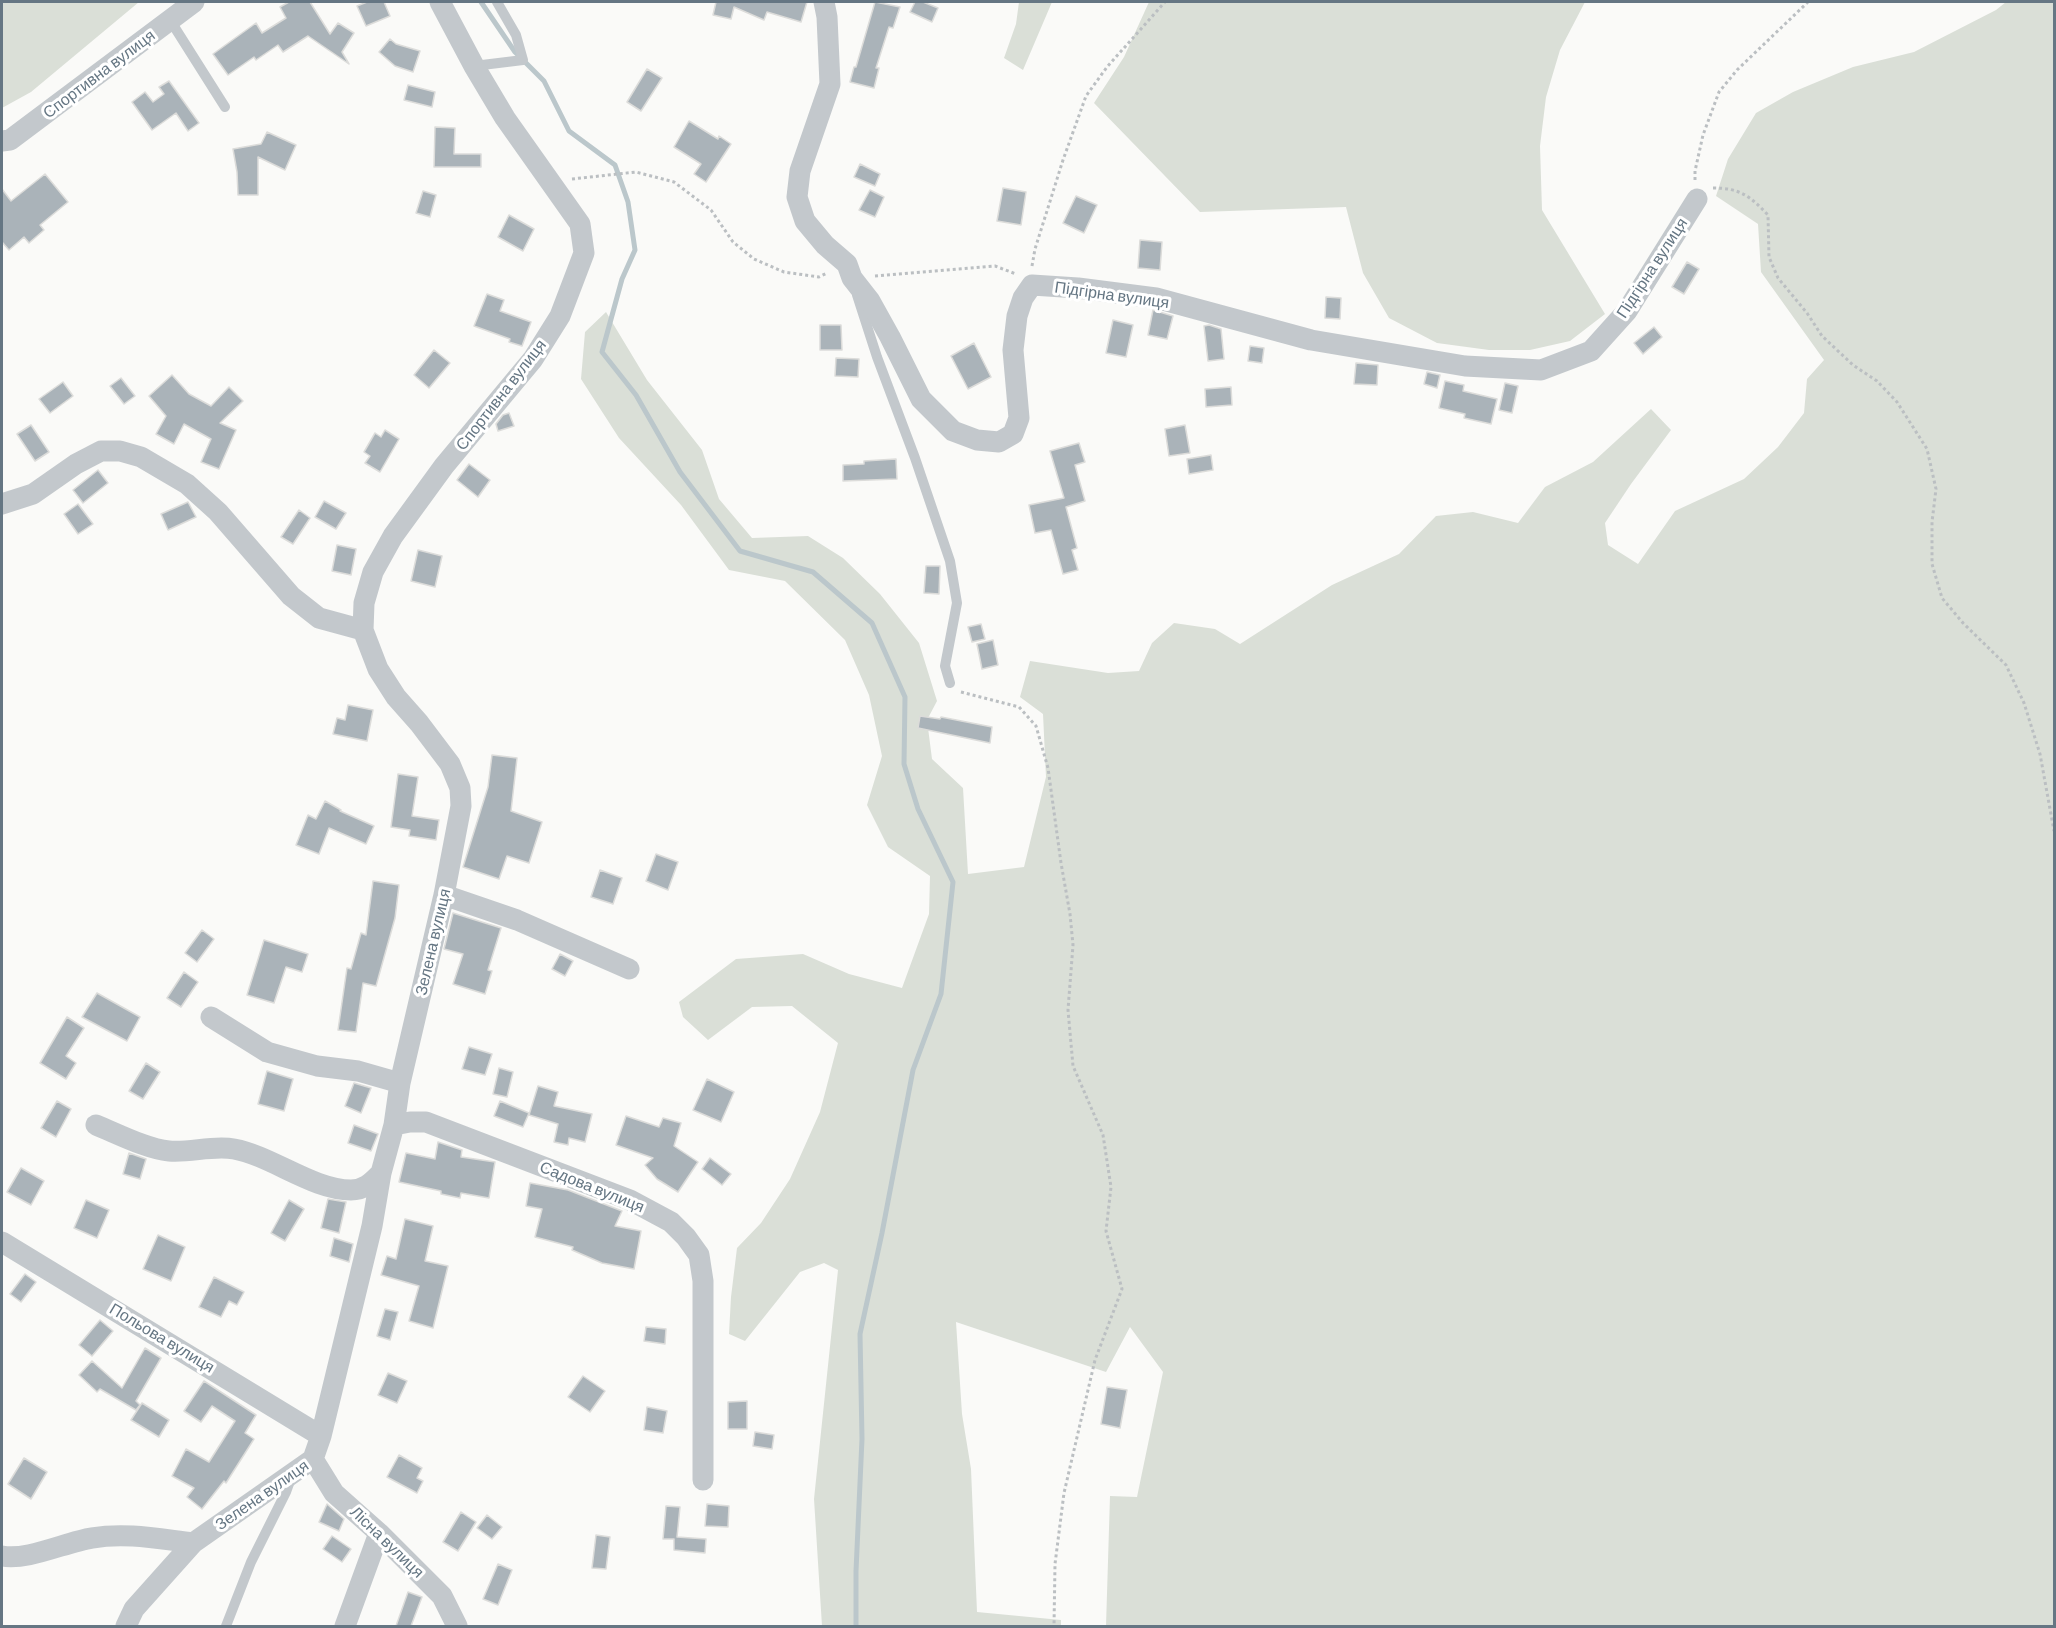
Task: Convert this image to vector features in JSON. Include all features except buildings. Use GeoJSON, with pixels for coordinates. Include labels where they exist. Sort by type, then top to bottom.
{"type":"FeatureCollection","features":[{"type":"Feature","properties":{"kind":"street","name":"Спортивна вулиця"},"geometry":{"type":"LineString","coordinates":[[4,145],[194,2]]}},
{"type":"Feature","properties":{"kind":"street","name":"Спортивна вулиця"},"geometry":{"type":"LineString","coordinates":[[363,630],[364,603],[373,572],[393,536],[444,466],[533,359],[560,316],[584,253],[580,224],[523,145],[474,66],[440,2]]}},
{"type":"Feature","properties":{"kind":"street","name":"Підгірна вулиця"},"geometry":{"type":"LineString","coordinates":[[824,2],[827,17],[830,84],[800,171],[797,197],[805,221],[850,271],[870,302],[921,399],[953,431],[977,440],[999,442],[1013,434],[1019,418],[1013,350],[1017,316],[1023,298],[1032,285],[1078,288],[1156,298],[1311,339],[1466,366],[1541,370],[1591,351],[1634,301],[1697,200]]}},
{"type":"Feature","properties":{"kind":"street"},"geometry":{"type":"LineString","coordinates":[[2,504],[33,494],[76,464],[101,451],[120,452],[141,457],[186,484],[218,512],[291,596],[318,618],[363,630]]}},
{"type":"Feature","properties":{"kind":"street","name":"Зелена вулиця"},"geometry":{"type":"LineString","coordinates":[[126,1626],[134,1609],[193,1544],[313,1459],[321,1436],[372,1226],[381,1173],[394,1125],[400,1083],[444,895],[461,806],[460,788],[450,764],[396,697],[378,669],[363,630]]}},
{"type":"Feature","properties":{"kind":"street"},"geometry":{"type":"LineString","coordinates":[[444,895],[517,920],[629,969]]}},
{"type":"Feature","properties":{"kind":"street"},"geometry":{"type":"LineString","coordinates":[[211,1017],[267,1052],[317,1066],[358,1071],[400,1083]]}},
{"type":"Feature","properties":{"kind":"street","name":"Садова вулиця"},"geometry":{"type":"LineString","coordinates":[[394,1125],[426,1122],[630,1200],[671,1222],[686,1237],[699,1255],[703,1281],[703,1480]]}},
{"type":"Feature","properties":{"kind":"street"},"geometry":{"type":"LineString","coordinates":[[96,1125],[153,1149],[172,1152],[232,1148],[261,1157],[326,1185],[351,1190],[368,1186],[381,1173]]}},
{"type":"Feature","properties":{"kind":"street","name":"Польова вулиця"},"geometry":{"type":"LineString","coordinates":[[2,1242],[321,1436]]}},
{"type":"Feature","properties":{"kind":"street","name":"Лісна вулиця"},"geometry":{"type":"LineString","coordinates":[[313,1459],[334,1492],[442,1596],[457,1626]]}},
{"type":"Feature","properties":{"kind":"street"},"geometry":{"type":"LineString","coordinates":[[345,1626],[379,1533]]}},
{"type":"Feature","properties":{"kind":"street"},"geometry":{"type":"LineString","coordinates":[[2,1556],[36,1553],[90,1538],[121,1534],[193,1544]]}},
{"type":"Feature","properties":{"kind":"lane"},"geometry":{"type":"LineString","coordinates":[[474,66],[523,60],[516,35],[497,2]]}},
{"type":"Feature","properties":{"kind":"lane"},"geometry":{"type":"LineString","coordinates":[[170,20],[225,107]]}},
{"type":"Feature","properties":{"kind":"lane"},"geometry":{"type":"LineString","coordinates":[[850,271],[877,357],[950,561],[957,603],[945,666],[950,683]]}},
{"type":"Feature","properties":{"kind":"lane"},"geometry":{"type":"LineString","coordinates":[[226,1626],[251,1562],[286,1492],[293,1472]]}},
{"type":"Feature","properties":{"kind":"path"},"geometry":{"type":"LineString","coordinates":[[1032,285],[1031,268],[1035,249],[1086,96],[1107,67],[1165,2]]}},
{"type":"Feature","properties":{"kind":"path"},"geometry":{"type":"LineString","coordinates":[[1697,200],[1695,171],[1703,135],[1719,92],[1737,70],[1808,2]]}},
{"type":"Feature","properties":{"kind":"path"},"geometry":{"type":"LineString","coordinates":[[574,177],[636,172],[674,182],[711,210],[734,242],[754,259],[784,272],[819,277],[850,271],[995,266],[1013,272],[1032,285]]}},
{"type":"Feature","properties":{"kind":"path"},"geometry":{"type":"LineString","coordinates":[[1697,200],[1712,188],[1732,188],[1755,201],[1768,215],[1768,257],[1778,278],[1807,313],[1822,336],[1853,365],[1877,381],[1897,402],[1927,448],[1936,489],[1932,522],[1932,564],[1942,598],[1963,623],[2006,665],[2024,703],[2040,754],[2055,831]]}},
{"type":"Feature","properties":{"kind":"path"},"geometry":{"type":"LineString","coordinates":[[950,683],[963,693],[1019,707],[1036,726],[1048,768],[1072,935],[1068,1010],[1073,1066],[1103,1135],[1111,1187],[1106,1231],[1122,1289],[1095,1360],[1064,1493],[1055,1564],[1054,1626]]}},
{"type":"Feature","properties":{"kind":"shaded area"},"geometry":{"type":"Polygon","coordinates":[[[2,2],[139,2],[31,92],[2,108],[2,2]]]}},
{"type":"Feature","properties":{"kind":"shaded area"},"geometry":{"type":"Polygon","coordinates":[[[1019,2],[1052,2],[1023,70],[1004,58],[1016,24],[1019,2]]]}},
{"type":"Feature","properties":{"kind":"shaded area"},"geometry":{"type":"Polygon","coordinates":[[[1149,2],[1585,2],[1560,50],[1546,97],[1540,146],[1542,210],[1605,314],[1570,341],[1530,350],[1489,350],[1437,343],[1389,318],[1363,273],[1346,207],[1200,212],[1094,103],[1124,57],[1149,2]]]}},
{"type":"Feature","properties":{"kind":"shaded area"},"geometry":{"type":"Polygon","coordinates":[[[2006,2],[2054,2],[2054,1626],[1106,1626],[1110,1496],[1137,1497],[1163,1372],[1130,1327],[1106,1372],[956,1322],[962,1414],[971,1469],[977,1612],[1061,1620],[1061,1626],[822,1626],[814,1499],[838,1270],[824,1263],[800,1272],[745,1341],[729,1334],[737,1248],[761,1223],[790,1179],[820,1112],[838,1043],[792,1006],[752,1007],[708,1040],[683,1017],[679,1002],[736,959],[803,954],[849,974],[902,988],[929,914],[930,876],[888,847],[867,805],[882,756],[869,695],[845,640],[785,581],[729,570],[681,505],[619,438],[581,379],[585,332],[606,312],[647,380],[702,450],[719,499],[752,538],[808,536],[843,558],[880,594],[919,643],[937,701],[927,720],[932,759],[963,788],[968,874],[1024,867],[1046,777],[1043,714],[1020,697],[1030,661],[1108,673],[1139,671],[1152,643],[1174,623],[1215,629],[1240,644],[1332,585],[1399,554],[1436,516],[1473,512],[1518,523],[1545,487],[1593,462],[1651,409],[1671,430],[1605,523],[1608,545],[1638,564],[1675,511],[1744,479],[1778,447],[1804,413],[1807,379],[1824,360],[1761,272],[1758,224],[1716,196],[1728,159],[1756,113],[1793,92],[1853,67],[1914,52],[1996,10],[2006,2]]]}},
{"type":"Feature","properties":{"kind":"waterway"},"geometry":{"type":"LineString","coordinates":[[481,2],[515,52],[544,81],[569,131],[615,165],[628,202],[635,250],[622,279],[602,352],[636,395],[680,472],[740,551],[813,572],[872,623],[905,697],[904,764],[918,809],[953,882],[941,994],[913,1070],[860,1334],[862,1439],[856,1626]]}}]}
